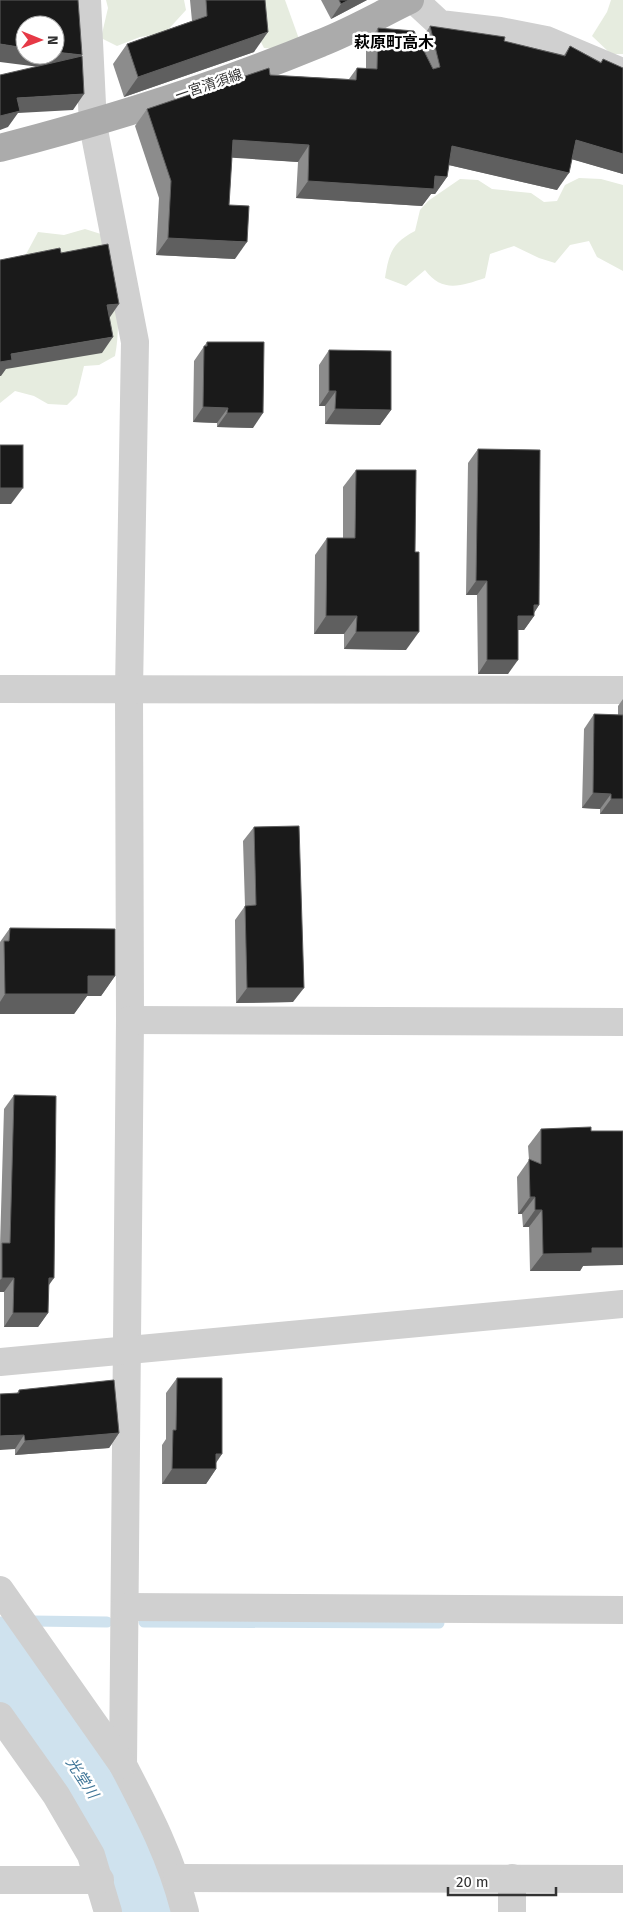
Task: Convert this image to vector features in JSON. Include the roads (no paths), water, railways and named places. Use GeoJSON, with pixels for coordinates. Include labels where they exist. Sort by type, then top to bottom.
{"type":"FeatureCollection","features":[{"type":"Feature","properties":{"kind":"main road","name":"一宮清須線"},"geometry":{"type":"LineString","coordinates":[[0,148],[93,124],[225,80],[323,43],[410,0]]}},
{"type":"Feature","properties":{"kind":"street"},"geometry":{"type":"LineString","coordinates":[[87,0],[93,124],[134,342],[129,690],[130,1020],[123,1765]]}},
{"type":"Feature","properties":{"kind":"street"},"geometry":{"type":"LineString","coordinates":[[414,0],[440,24],[500,31],[546,40],[623,74]]}},
{"type":"Feature","properties":{"kind":"street"},"geometry":{"type":"LineString","coordinates":[[0,689],[623,690]]}},
{"type":"Feature","properties":{"kind":"street"},"geometry":{"type":"LineString","coordinates":[[130,1020],[623,1022]]}},
{"type":"Feature","properties":{"kind":"street"},"geometry":{"type":"LineString","coordinates":[[0,1362],[623,1304]]}},
{"type":"Feature","properties":{"kind":"street"},"geometry":{"type":"LineString","coordinates":[[0,1590],[123,1765],[156,1829],[177,1878],[186,1912]]}},
{"type":"Feature","properties":{"kind":"street"},"geometry":{"type":"LineString","coordinates":[[125,1607],[623,1610]]}},
{"type":"Feature","properties":{"kind":"street"},"geometry":{"type":"LineString","coordinates":[[0,1716],[56,1795],[92,1855],[108,1912]]}},
{"type":"Feature","properties":{"kind":"street"},"geometry":{"type":"LineString","coordinates":[[177,1878],[623,1879]]}},
{"type":"Feature","properties":{"kind":"street"},"geometry":{"type":"LineString","coordinates":[[512,1878],[512,1912]]}},
{"type":"Feature","properties":{"kind":"street"},"geometry":{"type":"LineString","coordinates":[[0,1880],[100,1880]]}},
{"type":"Feature","properties":{"kind":"waterway"},"geometry":{"type":"LineString","coordinates":[[32,1621],[107,1622]]}},
{"type":"Feature","properties":{"kind":"waterway"},"geometry":{"type":"LineString","coordinates":[[0,1622],[10,1622]]}},
{"type":"Feature","properties":{"kind":"waterway"},"geometry":{"type":"LineString","coordinates":[[144,1622],[439,1623]]}},
{"type":"Feature","properties":{"kind":"waterway","name":"光堂川"},"geometry":{"type":"LineString","coordinates":[[0,1653],[122,1841],[146,1912]]}},
{"type":"Feature","properties":{"kind":"district","name":"萩原町高木"},"geometry":{"type":"Point","coordinates":[394,42]}}]}
